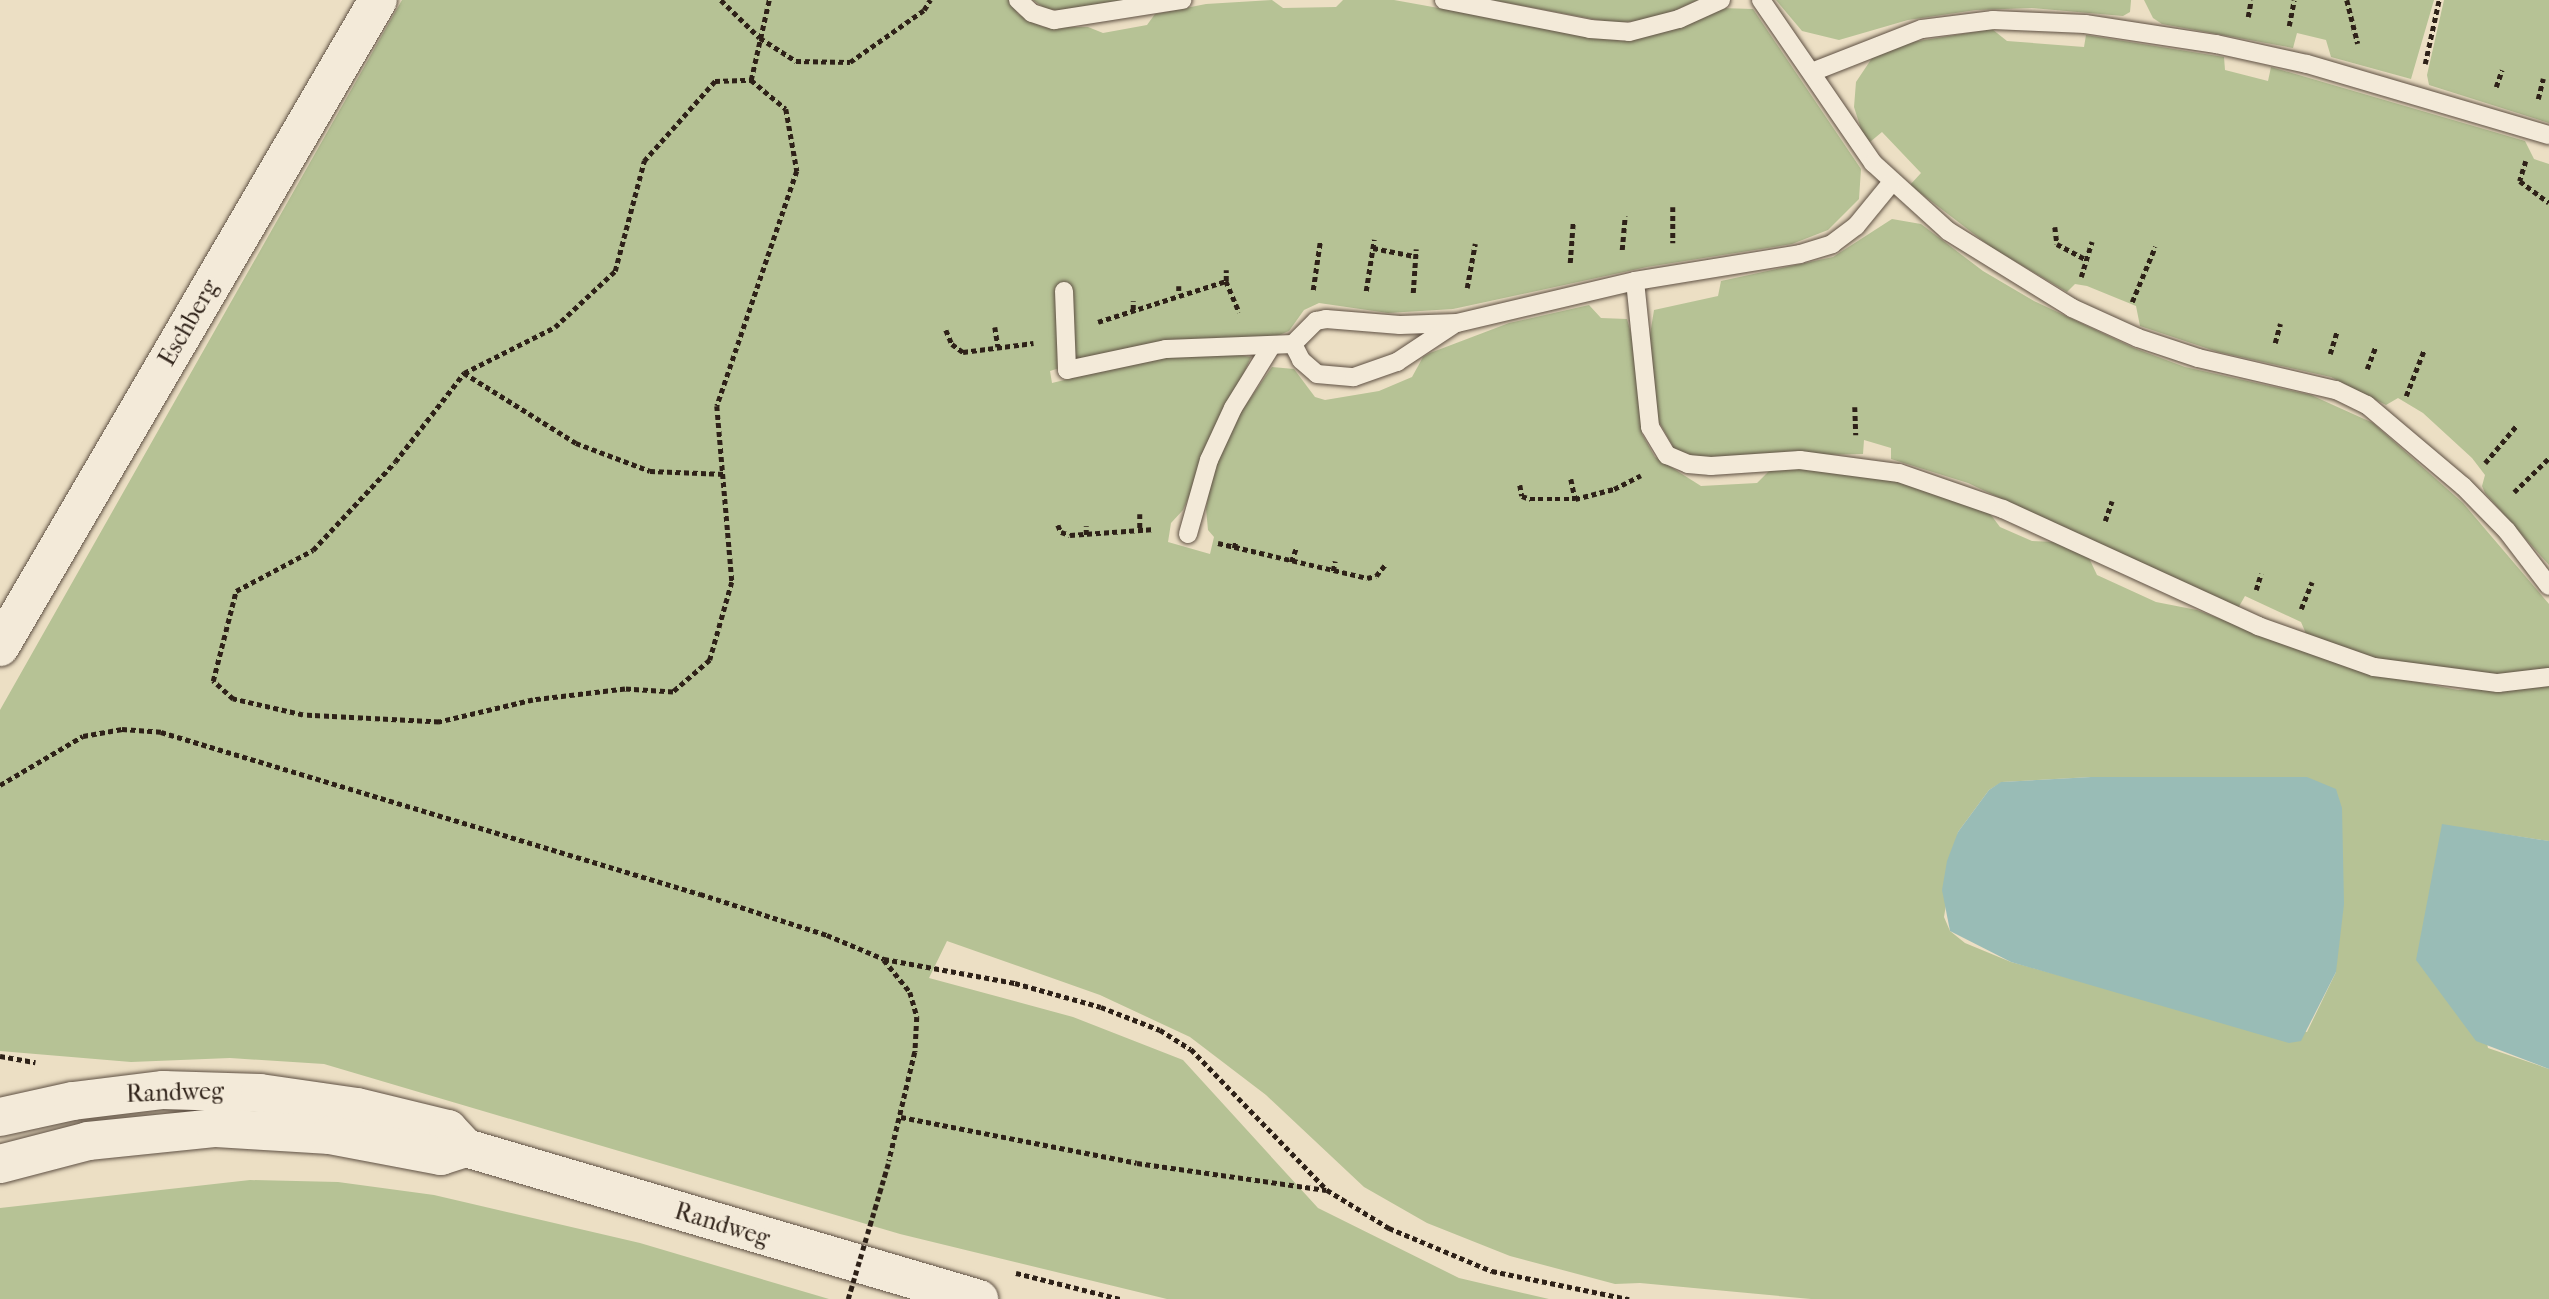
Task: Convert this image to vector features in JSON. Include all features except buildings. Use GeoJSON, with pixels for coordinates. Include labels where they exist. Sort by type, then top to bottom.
{"type":"FeatureCollection","features":[{"type":"Feature","properties":{"kind":"main road","name":"Eschberg"},"geometry":{"type":"LineString","coordinates":[[0,647],[378,0]]}},
{"type":"Feature","properties":{"kind":"main road","name":"Randweg"},"geometry":{"type":"LineString","coordinates":[[0,1117],[144,1091],[232,1091],[304,1098],[397,1115],[448,1129],[466,1148],[979,1299]]}},
{"type":"Feature","properties":{"kind":"main road","name":"Randweg"},"geometry":{"type":"LineString","coordinates":[[0,1164],[88,1141],[216,1129],[330,1136],[441,1156],[466,1148]]}},
{"type":"Feature","properties":{"kind":"lane"},"geometry":{"type":"LineString","coordinates":[[1018,0],[1032,13],[1054,20],[1182,0]]}},
{"type":"Feature","properties":{"kind":"lane"},"geometry":{"type":"LineString","coordinates":[[1444,0],[1590,29],[1629,33],[1679,19],[1721,0]]}},
{"type":"Feature","properties":{"kind":"lane"},"geometry":{"type":"LineString","coordinates":[[1761,0],[1856,141],[1892,182],[1983,255],[2072,308],[2128,333],[2198,358],[2336,390],[2388,418],[2491,515],[2549,586]]}},
{"type":"Feature","properties":{"kind":"lane"},"geometry":{"type":"LineString","coordinates":[[1812,72],[1897,36],[2005,20],[2085,24],[2216,44],[2352,76],[2544,133]]}},
{"type":"Feature","properties":{"kind":"lane"},"geometry":{"type":"LineString","coordinates":[[1064,291],[1067,370],[1166,349],[1293,344],[1316,321],[1326,319],[1400,326],[1457,323],[1635,281],[1800,254],[1832,244],[1874,209],[1892,182]]}},
{"type":"Feature","properties":{"kind":"lane"},"geometry":{"type":"LineString","coordinates":[[1635,281],[1650,427],[1667,455],[1688,464],[1711,467],[1800,460],[1899,473],[2003,509],[2258,626],[2374,667],[2498,683],[2549,677]]}},
{"type":"Feature","properties":{"kind":"lane"},"geometry":{"type":"LineString","coordinates":[[1293,344],[1301,360],[1317,374],[1354,377],[1397,362],[1457,323]]}},
{"type":"Feature","properties":{"kind":"lane"},"geometry":{"type":"LineString","coordinates":[[1188,534],[1209,460],[1233,408],[1272,345]]}},
{"type":"Feature","properties":{"kind":"path"},"geometry":{"type":"LineString","coordinates":[[721,0],[760,38],[796,61],[850,62],[924,10],[930,0]]}},
{"type":"Feature","properties":{"kind":"path"},"geometry":{"type":"LineString","coordinates":[[751,80],[769,0]]}},
{"type":"Feature","properties":{"kind":"path"},"geometry":{"type":"LineString","coordinates":[[2347,0],[2358,47],[2352,76]]}},
{"type":"Feature","properties":{"kind":"path"},"geometry":{"type":"LineString","coordinates":[[2417,94],[2439,0]]}},
{"type":"Feature","properties":{"kind":"path"},"geometry":{"type":"LineString","coordinates":[[751,80],[786,108],[797,171],[717,406],[725,474],[732,582],[710,660],[673,692],[625,689],[533,700],[439,722],[303,715],[233,699],[212,681],[236,591],[313,550],[395,462],[464,373],[555,327],[615,271],[644,162],[715,81],[751,80]]}},
{"type":"Feature","properties":{"kind":"path"},"geometry":{"type":"LineString","coordinates":[[2544,133],[2520,181],[2549,203]]}},
{"type":"Feature","properties":{"kind":"path"},"geometry":{"type":"LineString","coordinates":[[1622,254],[1625,216]]}},
{"type":"Feature","properties":{"kind":"path"},"geometry":{"type":"LineString","coordinates":[[1570,269],[1573,222]]}},
{"type":"Feature","properties":{"kind":"path"},"geometry":{"type":"LineString","coordinates":[[2054,227],[2057,244],[2085,259]]}},
{"type":"Feature","properties":{"kind":"path"},"geometry":{"type":"LineString","coordinates":[[1366,289],[1374,240]]}},
{"type":"Feature","properties":{"kind":"path"},"geometry":{"type":"LineString","coordinates":[[1314,283],[1320,242]]}},
{"type":"Feature","properties":{"kind":"path"},"geometry":{"type":"LineString","coordinates":[[1466,292],[1475,244]]}},
{"type":"Feature","properties":{"kind":"path"},"geometry":{"type":"LineString","coordinates":[[2128,333],[2128,312],[2155,247]]}},
{"type":"Feature","properties":{"kind":"path"},"geometry":{"type":"LineString","coordinates":[[1373,248],[1414,256]]}},
{"type":"Feature","properties":{"kind":"path"},"geometry":{"type":"LineString","coordinates":[[1413,292],[1416,248]]}},
{"type":"Feature","properties":{"kind":"path"},"geometry":{"type":"LineString","coordinates":[[1226,281],[1238,310]]}},
{"type":"Feature","properties":{"kind":"path"},"geometry":{"type":"LineString","coordinates":[[1179,286],[1180,294]]}},
{"type":"Feature","properties":{"kind":"path"},"geometry":{"type":"LineString","coordinates":[[1133,301],[1133,310]]}},
{"type":"Feature","properties":{"kind":"path"},"geometry":{"type":"LineString","coordinates":[[995,327],[998,347]]}},
{"type":"Feature","properties":{"kind":"path"},"geometry":{"type":"LineString","coordinates":[[2388,418],[2408,394],[2424,351]]}},
{"type":"Feature","properties":{"kind":"path"},"geometry":{"type":"LineString","coordinates":[[464,373],[576,443],[650,471],[725,474]]}},
{"type":"Feature","properties":{"kind":"path"},"geometry":{"type":"LineString","coordinates":[[2463,486],[2517,425]]}},
{"type":"Feature","properties":{"kind":"path"},"geometry":{"type":"LineString","coordinates":[[1520,485],[1522,496],[1530,499],[1575,499],[1614,489],[1667,455]]}},
{"type":"Feature","properties":{"kind":"path"},"geometry":{"type":"LineString","coordinates":[[2491,515],[2549,458]]}},
{"type":"Feature","properties":{"kind":"path"},"geometry":{"type":"LineString","coordinates":[[1571,479],[1575,499]]}},
{"type":"Feature","properties":{"kind":"path"},"geometry":{"type":"LineString","coordinates":[[1140,514],[1140,530]]}},
{"type":"Feature","properties":{"kind":"path"},"geometry":{"type":"LineString","coordinates":[[1058,525],[1061,532],[1086,536],[1140,530],[1188,534],[1234,548],[1367,578],[1376,576],[1385,565]]}},
{"type":"Feature","properties":{"kind":"path"},"geometry":{"type":"LineString","coordinates":[[1086,526],[1086,536]]}},
{"type":"Feature","properties":{"kind":"path"},"geometry":{"type":"LineString","coordinates":[[1234,548],[1236,540]]}},
{"type":"Feature","properties":{"kind":"path"},"geometry":{"type":"LineString","coordinates":[[1292,562],[1296,548]]}},
{"type":"Feature","properties":{"kind":"path"},"geometry":{"type":"LineString","coordinates":[[1333,571],[1335,561]]}},
{"type":"Feature","properties":{"kind":"path"},"geometry":{"type":"LineString","coordinates":[[0,785],[83,736],[122,729],[161,732],[700,894],[827,935],[884,959],[1025,985],[1101,1007],[1160,1030],[1215,1070],[1327,1190],[1389,1228],[1462,1262],[1514,1277],[1629,1299]]}},
{"type":"Feature","properties":{"kind":"path"},"geometry":{"type":"LineString","coordinates":[[848,1299],[901,1117],[915,1052],[918,1017],[910,992],[884,959]]}},
{"type":"Feature","properties":{"kind":"path"},"geometry":{"type":"LineString","coordinates":[[901,1117],[1137,1163],[1327,1190]]}},
{"type":"Feature","properties":{"kind":"green space"},"geometry":{"type":"Polygon","coordinates":[[[402,0],[1009,0],[1018,14],[1043,27],[1088,27],[1103,33],[1147,25],[1155,14],[1206,4],[1272,0],[1283,8],[1336,7],[1343,0],[1394,0],[1622,41],[1676,29],[1721,8],[1753,9],[1861,169],[1859,199],[1828,230],[1792,244],[1647,267],[1453,309],[1388,313],[1319,303],[1304,310],[1289,331],[1277,336],[1183,340],[1094,357],[1050,371],[1052,383],[1167,355],[1227,353],[1251,357],[1183,510],[1171,523],[1168,542],[1210,554],[1214,537],[1208,530],[1206,509],[1213,469],[1238,416],[1272,367],[1294,369],[1315,397],[1325,400],[1379,391],[1412,377],[1423,357],[1430,353],[1509,323],[1589,305],[1601,318],[1627,319],[1634,344],[1642,434],[1655,457],[1701,486],[1757,483],[1770,470],[1819,468],[1907,482],[1988,511],[2000,527],[2032,541],[2054,542],[2089,558],[2097,575],[2156,602],[2197,610],[2355,670],[2458,690],[2549,685],[2549,841],[2442,825],[2488,1048],[2549,1069],[2549,1299],[1811,1299],[1640,1283],[1615,1284],[1510,1256],[1427,1223],[1364,1187],[1266,1095],[1190,1037],[1100,995],[947,941],[929,978],[1073,1017],[1183,1060],[1318,1208],[1459,1278],[1549,1299],[1167,1299],[900,1234],[324,1064],[230,1058],[131,1062],[0,1051],[0,710],[402,0]],[[2091,777],[2002,782],[1989,790],[1958,832],[1944,917],[1950,931],[1965,943],[2011,962],[2141,998],[2307,1032],[2336,972],[2307,777],[2091,777]]]}},
{"type":"Feature","properties":{"kind":"green space"},"geometry":{"type":"Polygon","coordinates":[[[1033,0],[1134,0],[1065,11],[1046,9],[1033,0]]]}},
{"type":"Feature","properties":{"kind":"green space"},"geometry":{"type":"Polygon","coordinates":[[[1492,0],[1698,0],[1656,19],[1614,23],[1492,0]]]}},
{"type":"Feature","properties":{"kind":"green space"},"geometry":{"type":"Polygon","coordinates":[[[1776,0],[2131,1],[2130,12],[2123,16],[2032,8],[1976,10],[1908,20],[1839,40],[1802,31],[1776,0]]]}},
{"type":"Feature","properties":{"kind":"green space"},"geometry":{"type":"Polygon","coordinates":[[[2144,0],[2434,0],[2411,79],[2331,57],[2326,40],[2297,33],[2293,48],[2162,24],[2153,18],[2144,0]]]}},
{"type":"Feature","properties":{"kind":"green space"},"geometry":{"type":"Polygon","coordinates":[[[2444,0],[2549,0],[2549,123],[2429,85],[2427,75],[2444,0]]]}},
{"type":"Feature","properties":{"kind":"green space"},"geometry":{"type":"Polygon","coordinates":[[[1992,29],[2007,41],[2084,47],[2086,35],[2224,57],[2225,70],[2268,81],[2271,67],[2525,141],[2534,159],[2549,164],[2549,565],[2485,493],[2482,486],[2485,475],[2472,458],[2423,413],[2398,398],[2386,405],[2331,377],[2218,352],[2140,326],[2136,306],[2087,286],[2075,284],[2067,292],[1991,247],[1910,185],[1921,173],[1882,132],[1870,142],[1862,132],[1854,107],[1856,82],[1872,58],[1906,43],[1992,29]]]}},
{"type":"Feature","properties":{"kind":"green space"},"geometry":{"type":"Polygon","coordinates":[[[1892,219],[1921,224],[1983,271],[2034,301],[2134,348],[2185,367],[2311,395],[2373,423],[2463,503],[2549,604],[2549,670],[2491,676],[2375,658],[2307,636],[2301,622],[2245,596],[2237,610],[1968,483],[1891,459],[1891,448],[1864,440],[1863,454],[1701,458],[1675,450],[1658,420],[1650,335],[1654,310],[1718,296],[1721,281],[1833,257],[1892,219]]]}},
{"type":"Feature","properties":{"kind":"green space"},"geometry":{"type":"Polygon","coordinates":[[[250,1180],[338,1182],[434,1195],[640,1243],[829,1299],[0,1299],[0,1208],[250,1180]]]}},
{"type":"Feature","properties":{"kind":"water"},"geometry":{"type":"Polygon","coordinates":[[[2091,777],[2307,777],[2336,789],[2342,808],[2344,904],[2336,972],[2301,1041],[2289,1043],[2011,962],[1950,931],[1942,890],[1947,861],[1958,832],[1989,790],[2001,782],[2091,777]]]}},
{"type":"Feature","properties":{"kind":"water"},"geometry":{"type":"Polygon","coordinates":[[[2442,824],[2549,841],[2549,1069],[2476,1041],[2416,960],[2442,824]]]}}]}
